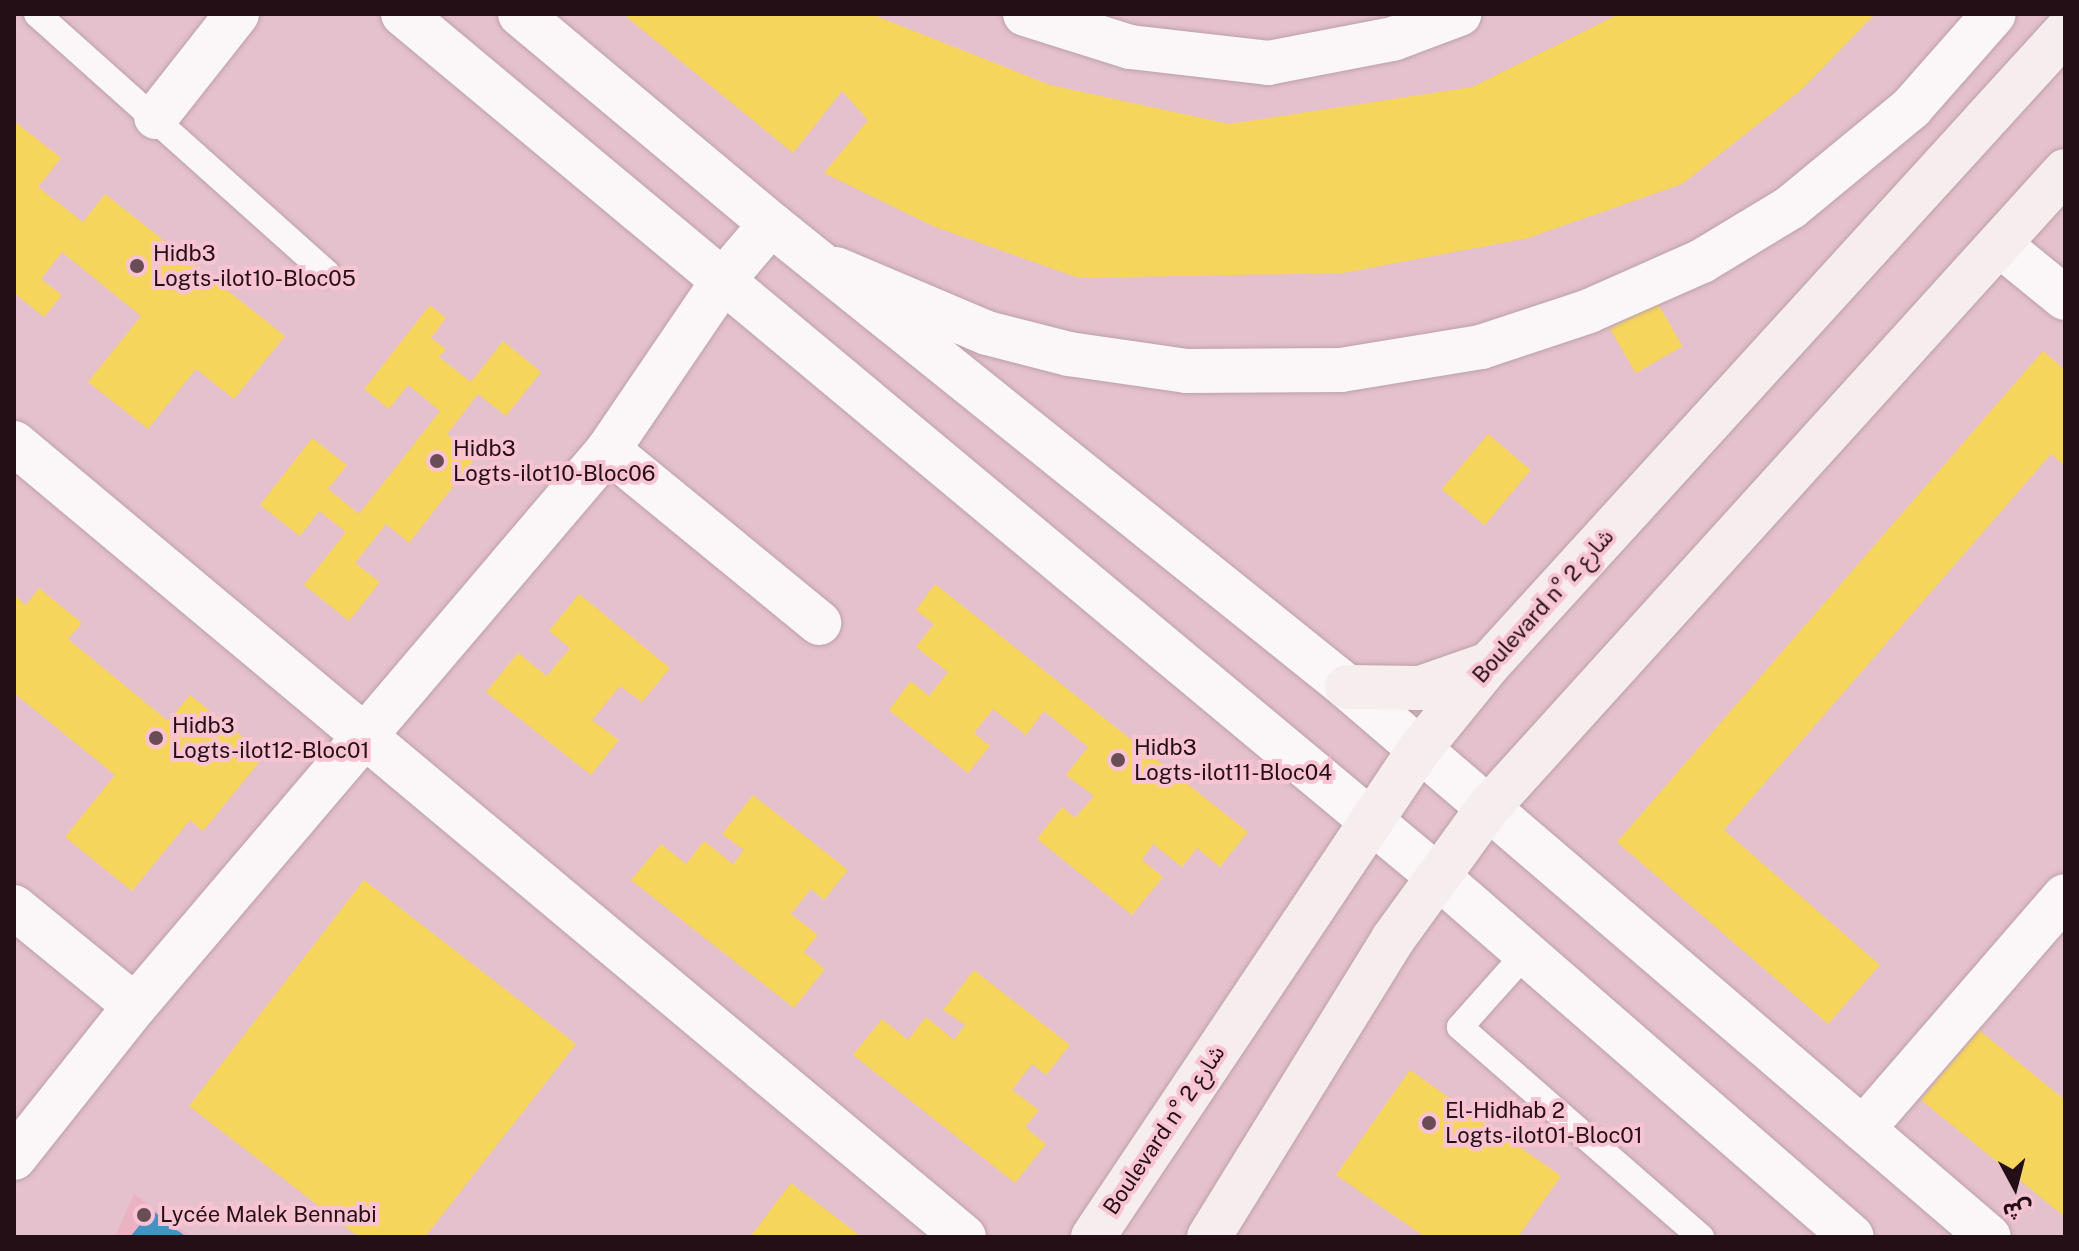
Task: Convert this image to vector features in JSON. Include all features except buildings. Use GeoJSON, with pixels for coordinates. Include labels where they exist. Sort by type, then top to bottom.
{"type":"FeatureCollection","features":[{"type":"Feature","properties":{"kind":"main road","name":"Boulevard n° شارع 2"},"geometry":{"type":"LineString","coordinates":[[1093,1237],[1419,750],[1489,664],[2065,32]]}},
{"type":"Feature","properties":{"kind":"main road"},"geometry":{"type":"LineString","coordinates":[[1209,1237],[1436,875],[1487,809],[2065,171]]}},
{"type":"Feature","properties":{"kind":"main road"},"geometry":{"type":"LineString","coordinates":[[1347,687],[1420,688],[1489,664]]}},
{"type":"Feature","properties":{"kind":"street"},"geometry":{"type":"LineString","coordinates":[[156,117],[237,14]]}},
{"type":"Feature","properties":{"kind":"street"},"geometry":{"type":"LineString","coordinates":[[403,14],[1371,820],[1852,1237]]}},
{"type":"Feature","properties":{"kind":"street"},"geometry":{"type":"LineString","coordinates":[[520,14],[771,224],[831,267],[1347,687],[1989,1237]]}},
{"type":"Feature","properties":{"kind":"street"},"geometry":{"type":"LineString","coordinates":[[1025,14],[1130,47],[1268,63],[1393,39],[1459,14]]}},
{"type":"Feature","properties":{"kind":"street"},"geometry":{"type":"LineString","coordinates":[[831,267],[987,333],[1069,354],[1187,371],[1341,370],[1481,347],[1589,311],[1702,261],[1791,207],[1911,108],[1994,14]]}},
{"type":"Feature","properties":{"kind":"street"},"geometry":{"type":"LineString","coordinates":[[14,1158],[135,1006],[608,450],[724,279],[771,224]]}},
{"type":"Feature","properties":{"kind":"street"},"geometry":{"type":"LineString","coordinates":[[2000,245],[2065,298]]}},
{"type":"Feature","properties":{"kind":"street"},"geometry":{"type":"LineString","coordinates":[[14,443],[964,1237]]}},
{"type":"Feature","properties":{"kind":"street"},"geometry":{"type":"LineString","coordinates":[[608,450],[819,623]]}},
{"type":"Feature","properties":{"kind":"street"},"geometry":{"type":"LineString","coordinates":[[1863,1129],[2065,896]]}},
{"type":"Feature","properties":{"kind":"street"},"geometry":{"type":"LineString","coordinates":[[14,907],[135,1006]]}},
{"type":"Feature","properties":{"kind":"lane"},"geometry":{"type":"LineString","coordinates":[[37,14],[156,117],[327,273]]}},
{"type":"Feature","properties":{"kind":"lane"},"geometry":{"type":"LineString","coordinates":[[1526,953],[1460,1027],[1701,1237]]}},
{"type":"Feature","properties":{"kind":"shaded area","name":"Lycée Malek Bennabi"},"geometry":{"type":"Polygon","coordinates":[[[134,1194],[192,1237],[115,1237],[134,1194]]]}},
{"type":"Feature","properties":{"kind":"place","name":"Hidb3 Logts-ilot10-Bloc05"},"geometry":{"type":"Point","coordinates":[137,266]}},
{"type":"Feature","properties":{"kind":"place","name":"Hidb3 Logts-ilot10-Bloc06"},"geometry":{"type":"Point","coordinates":[437,461]}},
{"type":"Feature","properties":{"kind":"place","name":"Hidb3 Logts-ilot12-Bloc01"},"geometry":{"type":"Point","coordinates":[156,738]}},
{"type":"Feature","properties":{"kind":"place","name":"Hidb3 Logts-ilot11-Bloc04"},"geometry":{"type":"Point","coordinates":[1118,760]}},
{"type":"Feature","properties":{"kind":"place","name":"El-Hidhab 2 Logts-ilot01-Bloc01"},"geometry":{"type":"Point","coordinates":[1429,1123]}},
{"type":"Feature","properties":{"kind":"place","name":"Lycée Malek Bennabi"},"geometry":{"type":"Point","coordinates":[144,1215]}}]}
